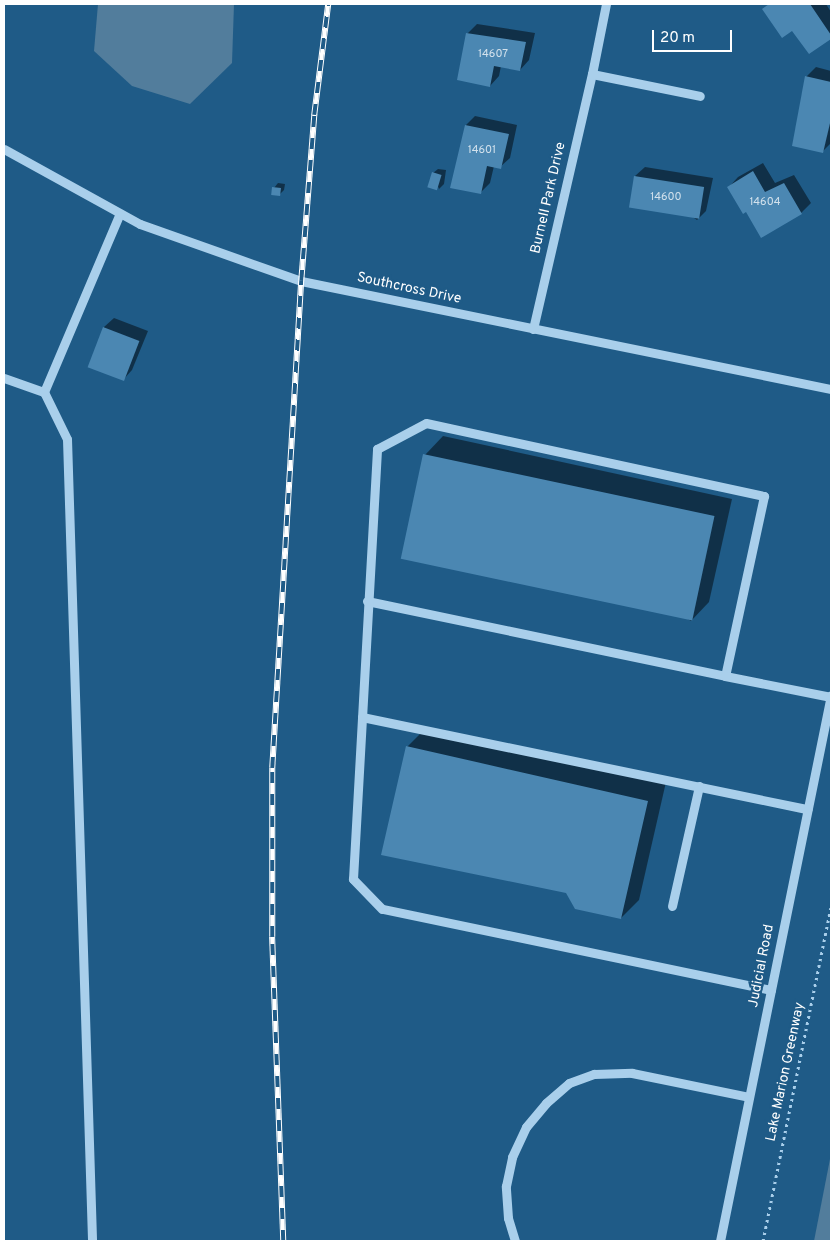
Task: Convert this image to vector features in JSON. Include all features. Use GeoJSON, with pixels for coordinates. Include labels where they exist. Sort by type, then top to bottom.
{"type":"FeatureCollection","features":[{"type":"Feature","properties":{"kind":"street","name":"Burnell Park Drive"},"geometry":{"type":"LineString","coordinates":[[533,329],[592,74],[606,4]]}},
{"type":"Feature","properties":{"kind":"street"},"geometry":{"type":"LineString","coordinates":[[592,74],[700,96]]}},
{"type":"Feature","properties":{"kind":"street","name":"Southcross Drive"},"geometry":{"type":"LineString","coordinates":[[4,149],[140,224],[301,281],[831,389]]}},
{"type":"Feature","properties":{"kind":"street"},"geometry":{"type":"LineString","coordinates":[[44,392],[120,213]]}},
{"type":"Feature","properties":{"kind":"street"},"geometry":{"type":"LineString","coordinates":[[4,378],[44,392],[67,439],[92,1241]]}},
{"type":"Feature","properties":{"kind":"street"},"geometry":{"type":"LineString","coordinates":[[725,676],[764,496],[426,423],[377,449],[367,601],[353,879],[382,909],[771,990]]}},
{"type":"Feature","properties":{"kind":"street"},"geometry":{"type":"LineString","coordinates":[[367,601],[725,676],[831,696]]}},
{"type":"Feature","properties":{"kind":"street","name":"Judicial Road"},"geometry":{"type":"LineString","coordinates":[[720,1241],[831,696]]}},
{"type":"Feature","properties":{"kind":"street"},"geometry":{"type":"LineString","coordinates":[[362,717],[808,809]]}},
{"type":"Feature","properties":{"kind":"street"},"geometry":{"type":"LineString","coordinates":[[672,906],[699,786]]}},
{"type":"Feature","properties":{"kind":"street"},"geometry":{"type":"LineString","coordinates":[[514,1241],[508,1218],[506,1186],[512,1157],[526,1127],[546,1103],[569,1082],[594,1074],[632,1073],[749,1097]]}},
{"type":"Feature","properties":{"kind":"path","name":"Lake Marion Greenway"},"geometry":{"type":"LineString","coordinates":[[763,1241],[831,908]]}},
{"type":"Feature","properties":{"kind":"water"},"geometry":{"type":"Polygon","coordinates":[[[98,4],[234,4],[232,63],[190,104],[132,86],[94,51],[98,4]]]}},
{"type":"Feature","properties":{"kind":"water"},"geometry":{"type":"Polygon","coordinates":[[[831,1154],[831,1241],[814,1241],[831,1154]]]}},
{"type":"Feature","properties":{"kind":"building"},"geometry":{"type":"Polygon","coordinates":[[[769,4],[810,4],[831,35],[831,39],[809,54],[792,31],[782,38],[762,9],[769,4]]]}},
{"type":"Feature","properties":{"kind":"building"},"geometry":{"type":"Polygon","coordinates":[[[466,33],[526,42],[520,71],[494,66],[490,87],[457,80],[466,33]]]}},
{"type":"Feature","properties":{"kind":"building"},"geometry":{"type":"Polygon","coordinates":[[[805,76],[831,82],[831,119],[823,153],[792,146],[805,76]]]}},
{"type":"Feature","properties":{"kind":"building"},"geometry":{"type":"Polygon","coordinates":[[[465,125],[509,134],[501,169],[487,166],[481,194],[450,188],[465,125]]]}},
{"type":"Feature","properties":{"kind":"building"},"geometry":{"type":"Polygon","coordinates":[[[753,171],[765,192],[784,183],[802,214],[761,238],[746,212],[743,214],[727,187],[753,171]]]}},
{"type":"Feature","properties":{"kind":"building"},"geometry":{"type":"Polygon","coordinates":[[[432,172],[442,175],[437,190],[427,187],[432,172]]]}},
{"type":"Feature","properties":{"kind":"building"},"geometry":{"type":"Polygon","coordinates":[[[634,176],[704,187],[699,219],[629,208],[634,176]]]}},
{"type":"Feature","properties":{"kind":"building"},"geometry":{"type":"Polygon","coordinates":[[[272,187],[281,188],[280,196],[271,195],[272,187]]]}},
{"type":"Feature","properties":{"kind":"building"},"geometry":{"type":"Polygon","coordinates":[[[103,327],[139,341],[124,381],[88,367],[103,327]]]}},
{"type":"Feature","properties":{"kind":"building"},"geometry":{"type":"Polygon","coordinates":[[[423,454],[714,516],[692,621],[401,559],[423,454]]]}},
{"type":"Feature","properties":{"kind":"building"},"geometry":{"type":"Polygon","coordinates":[[[406,746],[648,801],[621,919],[575,909],[566,893],[381,855],[406,746]]]}},
{"type":"Feature","properties":{"kind":"railway"},"geometry":{"type":"LineString","coordinates":[[283,1241],[272,937],[272,768],[301,281],[314,115],[328,4]]}}]}
